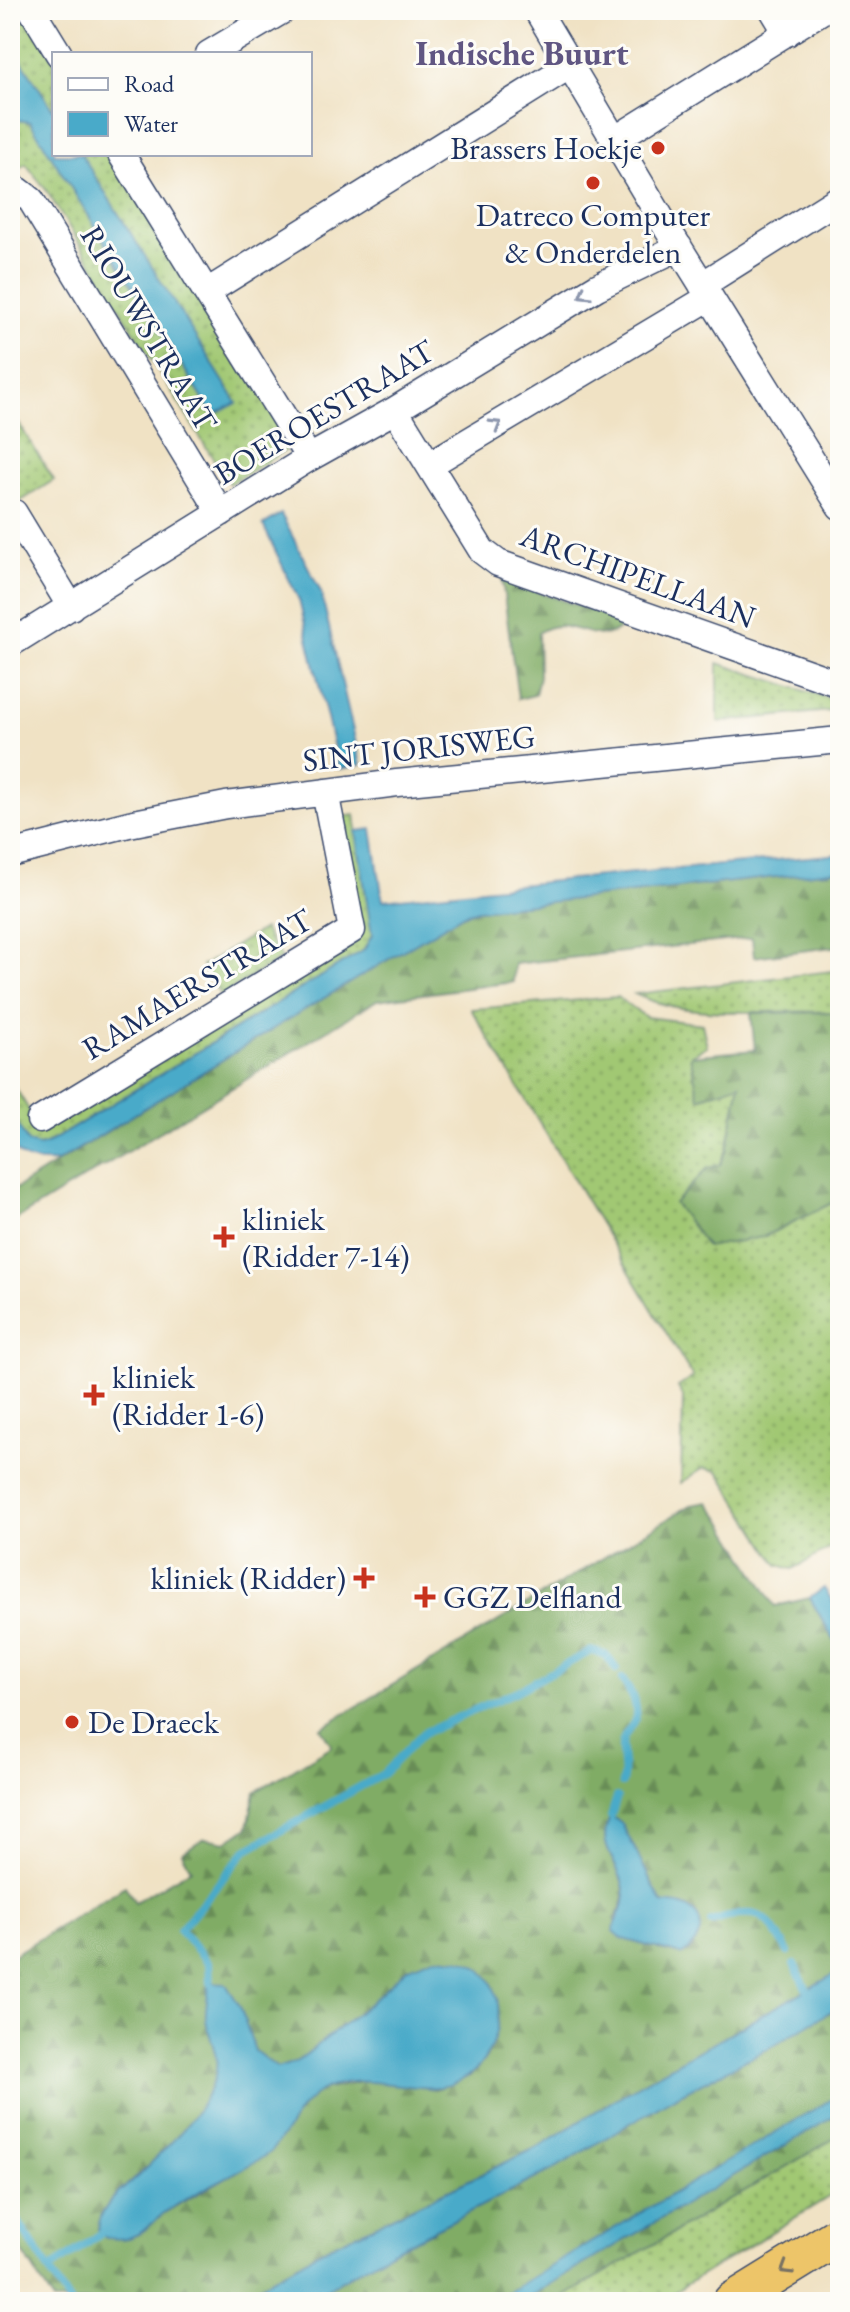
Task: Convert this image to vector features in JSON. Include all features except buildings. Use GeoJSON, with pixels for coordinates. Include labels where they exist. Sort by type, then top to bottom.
{"type":"FeatureCollection","features":[{"type":"Feature","properties":{"kind":"highway"},"geometry":{"type":"LineString","coordinates":[[732,2302],[840,2235]]}},
{"type":"Feature","properties":{"kind":"street"},"geometry":{"type":"LineString","coordinates":[[32,10],[58,52]]}},
{"type":"Feature","properties":{"kind":"street"},"geometry":{"type":"LineString","coordinates":[[212,52],[283,10]]}},
{"type":"Feature","properties":{"kind":"street"},"geometry":{"type":"LineString","coordinates":[[537,10],[840,506]]}},
{"type":"Feature","properties":{"kind":"street"},"geometry":{"type":"LineString","coordinates":[[773,10],[787,33]]}},
{"type":"Feature","properties":{"kind":"street"},"geometry":{"type":"LineString","coordinates":[[614,140],[823,10]]}},
{"type":"Feature","properties":{"kind":"street"},"geometry":{"type":"LineString","coordinates":[[207,292],[569,66]]}},
{"type":"Feature","properties":{"kind":"street"},"geometry":{"type":"LineString","coordinates":[[122,156],[309,458]]}},
{"type":"Feature","properties":{"kind":"street","name":"RIOUWSTRAAT"},"geometry":{"type":"LineString","coordinates":[[10,192],[18,190],[31,200],[221,513]]}},
{"type":"Feature","properties":{"kind":"street"},"geometry":{"type":"LineString","coordinates":[[429,465],[706,291],[840,198]]}},
{"type":"Feature","properties":{"kind":"street","name":"BOEROESTRAAT"},"geometry":{"type":"LineString","coordinates":[[10,644],[309,458],[395,410],[597,287],[679,247]]}},
{"type":"Feature","properties":{"kind":"street","name":"ARCHIPELLAAN"},"geometry":{"type":"LineString","coordinates":[[395,410],[482,551],[498,563],[840,684]]}},
{"type":"Feature","properties":{"kind":"street"},"geometry":{"type":"LineString","coordinates":[[14,513],[71,607]]}},
{"type":"Feature","properties":{"kind":"street","name":"SINT JORISWEG"},"geometry":{"type":"LineString","coordinates":[[10,854],[129,824],[226,805],[325,792],[840,740]]}},
{"type":"Feature","properties":{"kind":"street","name":"RAMAERSTRAAT"},"geometry":{"type":"LineString","coordinates":[[40,1120],[352,930],[325,792]]}},
{"type":"Feature","properties":{"kind":"green space"},"geometry":{"type":"Polygon","coordinates":[[[10,10],[25,10],[52,57],[52,108],[10,43],[10,10]]]}},
{"type":"Feature","properties":{"kind":"green space"},"geometry":{"type":"Polygon","coordinates":[[[17,120],[30,121],[213,415],[236,402],[82,156],[114,156],[295,445],[229,484],[46,190],[26,164],[10,174],[10,124],[17,120]]]}},
{"type":"Feature","properties":{"kind":"green space"},"geometry":{"type":"Polygon","coordinates":[[[19,424],[54,480],[10,508],[10,430],[19,424]]]}},
{"type":"Feature","properties":{"kind":"green space"},"geometry":{"type":"Polygon","coordinates":[[[502,580],[627,622],[608,635],[596,635],[564,626],[547,628],[538,633],[539,676],[535,695],[518,699],[502,580]]]}},
{"type":"Feature","properties":{"kind":"green space"},"geometry":{"type":"Polygon","coordinates":[[[718,663],[840,702],[840,710],[718,722],[718,663]]]}},
{"type":"Feature","properties":{"kind":"green space"},"geometry":{"type":"Polygon","coordinates":[[[355,815],[372,935],[364,950],[48,1143],[39,1146],[28,1143],[10,1111],[10,1079],[40,1128],[356,937],[340,817],[355,815]]]}},
{"type":"Feature","properties":{"kind":"green space"},"geometry":{"type":"Polygon","coordinates":[[[840,870],[840,946],[754,957],[752,938],[514,964],[513,982],[377,1000],[10,1223],[10,1192],[464,914],[840,870]]]}},
{"type":"Feature","properties":{"kind":"green space"},"geometry":{"type":"Polygon","coordinates":[[[263,929],[281,958],[221,996],[202,966],[263,929]]]}},
{"type":"Feature","properties":{"kind":"green space"},"geometry":{"type":"Polygon","coordinates":[[[840,970],[840,1013],[709,1011],[658,1003],[635,994],[840,970]]]}},
{"type":"Feature","properties":{"kind":"green space"},"geometry":{"type":"Polygon","coordinates":[[[617,997],[646,1017],[702,1024],[707,1046],[690,1056],[700,1098],[740,1083],[727,1150],[720,1166],[763,1237],[840,1199],[840,1543],[793,1569],[778,1565],[718,1471],[704,1468],[681,1483],[683,1397],[678,1387],[693,1377],[471,1009],[617,997]]]}},
{"type":"Feature","properties":{"kind":"green space"},"geometry":{"type":"Polygon","coordinates":[[[751,1013],[840,1013],[840,1199],[763,1237],[707,1247],[674,1203],[708,1168],[720,1165],[727,1150],[740,1084],[699,1098],[690,1056],[755,1050],[751,1013]]]}},
{"type":"Feature","properties":{"kind":"green space"},"geometry":{"type":"Polygon","coordinates":[[[708,1502],[719,1515],[775,1606],[810,1598],[840,1650],[840,1971],[640,2084],[538,2147],[313,2255],[232,2302],[54,2302],[10,2232],[10,1957],[125,1886],[135,1902],[191,1869],[182,1852],[205,1838],[226,1842],[248,1827],[255,1792],[332,1746],[321,1728],[691,1505],[708,1502]],[[612,1816],[606,1830],[606,1842],[624,1890],[622,1904],[614,1919],[660,1950],[681,1955],[693,1948],[683,1906],[662,1904],[632,1843],[612,1816]],[[370,2003],[298,2061],[277,2068],[255,2051],[249,2038],[206,2011],[218,2065],[208,2095],[174,2140],[113,2199],[103,2212],[98,2229],[106,2238],[139,2234],[164,2213],[269,2153],[305,2102],[322,2090],[371,2080],[435,2089],[470,2076],[487,2056],[495,2034],[370,2003]]]}},
{"type":"Feature","properties":{"kind":"green space"},"geometry":{"type":"Polygon","coordinates":[[[840,2006],[840,2135],[555,2302],[304,2302],[390,2252],[551,2170],[674,2097],[767,2049],[840,2006]]]}},
{"type":"Feature","properties":{"kind":"green space"},"geometry":{"type":"Polygon","coordinates":[[[840,2135],[840,2190],[658,2302],[555,2302],[840,2135]]]}},
{"type":"Feature","properties":{"kind":"water"},"geometry":{"type":"Polygon","coordinates":[[[10,43],[52,108],[52,156],[82,156],[237,403],[213,415],[30,122],[17,120],[10,124],[10,43]]]}},
{"type":"Feature","properties":{"kind":"water"},"geometry":{"type":"Polygon","coordinates":[[[281,514],[321,592],[361,765],[339,769],[299,600],[263,525],[281,514]]]}},
{"type":"Feature","properties":{"kind":"water"},"geometry":{"type":"Polygon","coordinates":[[[372,829],[383,900],[840,854],[840,870],[464,914],[57,1162],[32,1161],[17,1152],[11,1136],[10,1111],[28,1143],[39,1146],[48,1143],[364,950],[372,935],[356,831],[372,829]]]}},
{"type":"Feature","properties":{"kind":"water"},"geometry":{"type":"Polygon","coordinates":[[[824,1588],[840,1613],[840,1650],[810,1598],[824,1588]]]}},
{"type":"Feature","properties":{"kind":"water"},"geometry":{"type":"Polygon","coordinates":[[[611,1816],[622,1824],[662,1903],[682,1906],[697,1916],[700,1922],[698,1936],[681,1955],[623,1939],[614,1931],[625,1895],[605,1837],[611,1816]]]}},
{"type":"Feature","properties":{"kind":"water"},"geometry":{"type":"Polygon","coordinates":[[[435,1957],[472,1963],[488,1977],[495,1990],[498,2022],[494,2039],[488,2054],[467,2077],[450,2085],[432,2088],[376,2082],[338,2084],[320,2092],[305,2105],[268,2154],[174,2206],[140,2233],[132,2237],[106,2238],[98,2229],[109,2203],[193,2118],[208,2093],[217,2063],[206,2019],[210,1982],[225,1983],[240,2006],[255,2051],[277,2068],[298,2061],[370,2003],[408,1967],[435,1957]]]}},
{"type":"Feature","properties":{"kind":"water"},"geometry":{"type":"Polygon","coordinates":[[[840,1971],[840,2006],[767,2049],[674,2097],[552,2170],[390,2252],[304,2302],[232,2302],[313,2255],[538,2147],[640,2084],[840,1971]]]}},
{"type":"Feature","properties":{"kind":"water"},"geometry":{"type":"Polygon","coordinates":[[[840,2094],[840,2113],[520,2302],[491,2302],[840,2094]]]}},
{"type":"Feature","properties":{"kind":"waterway"},"geometry":{"type":"LineString","coordinates":[[210,1982],[209,1963],[180,1930],[246,1850],[383,1774],[423,1733],[517,1691],[591,1651],[606,1655],[616,1669]]}},
{"type":"Feature","properties":{"kind":"waterway"},"geometry":{"type":"LineString","coordinates":[[622,1679],[634,1699],[636,1716],[623,1741],[622,1783]]}},
{"type":"Feature","properties":{"kind":"waterway"},"geometry":{"type":"LineString","coordinates":[[611,1816],[617,1797]]}},
{"type":"Feature","properties":{"kind":"waterway"},"geometry":{"type":"LineString","coordinates":[[711,1922],[740,1914],[758,1916],[773,1927],[788,1952]]}},
{"type":"Feature","properties":{"kind":"waterway"},"geometry":{"type":"LineString","coordinates":[[794,1964],[807,1990]]}},
{"type":"Feature","properties":{"kind":"waterway"},"geometry":{"type":"LineString","coordinates":[[10,2209],[49,2270]]}},
{"type":"Feature","properties":{"kind":"waterway"},"geometry":{"type":"LineString","coordinates":[[69,2302],[49,2270],[102,2233]]}},
{"type":"Feature","properties":{"kind":"place","name":"Brassers Hoekje"},"geometry":{"type":"Point","coordinates":[658,148]}},
{"type":"Feature","properties":{"kind":"place","name":"Datreco Computer & Onderdelen"},"geometry":{"type":"Point","coordinates":[593,183]}},
{"type":"Feature","properties":{"kind":"place","name":"kliniek (Ridder 7-14)"},"geometry":{"type":"Point","coordinates":[224,1237]}},
{"type":"Feature","properties":{"kind":"place","name":"kliniek (Ridder 1-6)"},"geometry":{"type":"Point","coordinates":[94,1395]}},
{"type":"Feature","properties":{"kind":"place","name":"kliniek (Ridder)"},"geometry":{"type":"Point","coordinates":[364,1578]}},
{"type":"Feature","properties":{"kind":"place","name":"GGZ Delfland"},"geometry":{"type":"Point","coordinates":[425,1597]}},
{"type":"Feature","properties":{"kind":"place","name":"De Draeck"},"geometry":{"type":"Point","coordinates":[72,1722]}},
{"type":"Feature","properties":{"kind":"district","name":"Indische Buurt"},"geometry":{"type":"Point","coordinates":[522,53]}}]}
